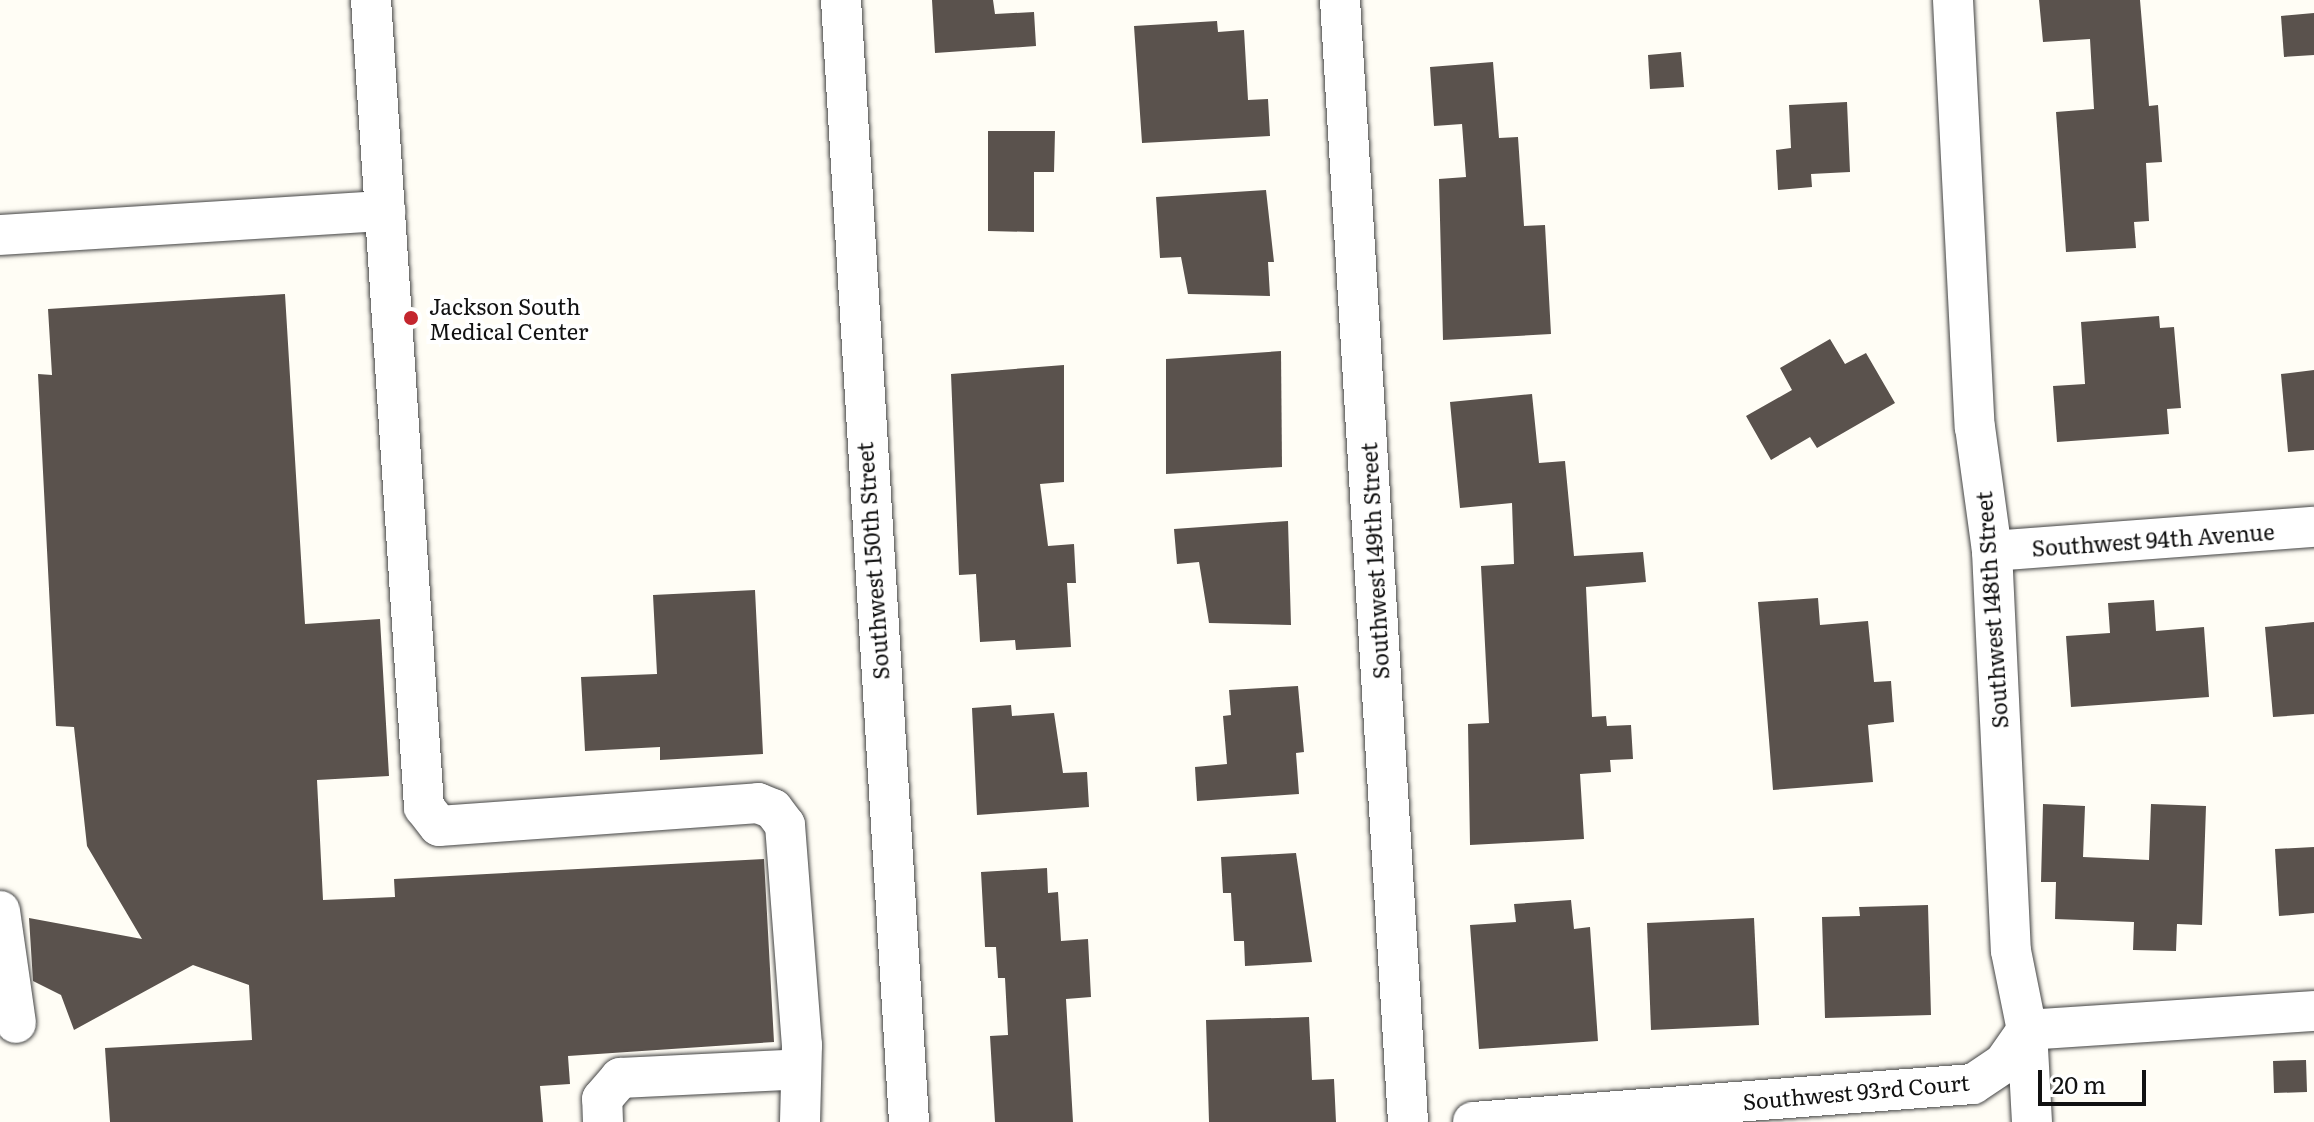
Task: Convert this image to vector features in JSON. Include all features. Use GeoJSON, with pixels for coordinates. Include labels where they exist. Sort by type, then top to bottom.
{"type":"FeatureCollection","features":[{"type":"Feature","properties":{"kind":"street"},"geometry":{"type":"LineString","coordinates":[[371,0],[424,807],[439,826],[758,803],[773,809],[785,825],[801,1069],[800,1122]]}},
{"type":"Feature","properties":{"kind":"street","name":"Southwest 150th Street"},"geometry":{"type":"LineString","coordinates":[[841,0],[909,1122]]}},
{"type":"Feature","properties":{"kind":"street","name":"Southwest 149th Street"},"geometry":{"type":"LineString","coordinates":[[1340,0],[1408,1122]]}},
{"type":"Feature","properties":{"kind":"street","name":"Southwest 148th Street"},"geometry":{"type":"LineString","coordinates":[[1953,0],[1975,427],[1992,551],[2011,951],[2027,1030],[2032,1122]]}},
{"type":"Feature","properties":{"kind":"street"},"geometry":{"type":"LineString","coordinates":[[0,235],[385,211]]}},
{"type":"Feature","properties":{"kind":"street","name":"Southwest 94th Avenue"},"geometry":{"type":"LineString","coordinates":[[1992,551],[2314,527]]}},
{"type":"Feature","properties":{"kind":"street"},"geometry":{"type":"LineString","coordinates":[[0,911],[16,1023]]}},
{"type":"Feature","properties":{"kind":"street"},"geometry":{"type":"LineString","coordinates":[[2027,1030],[2314,1011]]}},
{"type":"Feature","properties":{"kind":"street","name":"Southwest 93rd Court"},"geometry":{"type":"LineString","coordinates":[[1473,1122],[1973,1084],[2004,1063],[2027,1030]]}},
{"type":"Feature","properties":{"kind":"street"},"geometry":{"type":"LineString","coordinates":[[603,1122],[602,1099],[620,1078],[801,1069]]}},
{"type":"Feature","properties":{"kind":"building"},"geometry":{"type":"Polygon","coordinates":[[[932,0],[993,0],[995,14],[1034,12],[1036,46],[935,53],[932,0]]]}},
{"type":"Feature","properties":{"kind":"building"},"geometry":{"type":"Polygon","coordinates":[[[2039,0],[2140,0],[2149,106],[2158,105],[2162,162],[2146,163],[2149,221],[2134,222],[2136,248],[2066,252],[2056,112],[2094,109],[2090,39],[2043,42],[2039,0]]]}},
{"type":"Feature","properties":{"kind":"building"},"geometry":{"type":"Polygon","coordinates":[[[2314,13],[2314,55],[2284,57],[2281,16],[2314,13]]]}},
{"type":"Feature","properties":{"kind":"building"},"geometry":{"type":"Polygon","coordinates":[[[1217,21],[1218,32],[1244,30],[1248,100],[1268,99],[1270,136],[1142,143],[1134,26],[1217,21]]]}},
{"type":"Feature","properties":{"kind":"building"},"geometry":{"type":"Polygon","coordinates":[[[1681,52],[1684,87],[1650,89],[1648,55],[1681,52]]]}},
{"type":"Feature","properties":{"kind":"building"},"geometry":{"type":"Polygon","coordinates":[[[1493,62],[1499,138],[1518,137],[1524,226],[1545,225],[1551,334],[1443,340],[1439,179],[1466,177],[1462,124],[1434,126],[1430,67],[1493,62]]]}},
{"type":"Feature","properties":{"kind":"building"},"geometry":{"type":"Polygon","coordinates":[[[1847,102],[1850,172],[1811,174],[1812,187],[1778,190],[1776,150],[1791,148],[1789,105],[1847,102]]]}},
{"type":"Feature","properties":{"kind":"building"},"geometry":{"type":"Polygon","coordinates":[[[988,131],[1055,131],[1054,172],[1034,172],[1034,232],[988,231],[988,131]]]}},
{"type":"Feature","properties":{"kind":"building"},"geometry":{"type":"Polygon","coordinates":[[[1266,190],[1274,262],[1268,262],[1270,296],[1188,294],[1181,257],[1160,258],[1156,197],[1266,190]]]}},
{"type":"Feature","properties":{"kind":"building"},"geometry":{"type":"Polygon","coordinates":[[[285,294],[305,624],[380,619],[389,776],[317,780],[323,900],[395,897],[394,879],[764,859],[774,1042],[568,1056],[570,1084],[540,1086],[543,1122],[110,1122],[105,1048],[252,1040],[249,985],[193,965],[74,1030],[61,995],[33,981],[29,918],[142,939],[87,846],[74,727],[56,726],[38,374],[52,375],[48,309],[285,294]]]}},
{"type":"Feature","properties":{"kind":"building"},"geometry":{"type":"Polygon","coordinates":[[[2159,316],[2160,328],[2174,327],[2181,408],[2167,409],[2169,434],[2057,442],[2053,386],[2085,384],[2081,322],[2159,316]]]}},
{"type":"Feature","properties":{"kind":"building"},"geometry":{"type":"Polygon","coordinates":[[[1830,339],[1845,364],[1866,353],[1895,403],[1817,448],[1810,437],[1771,460],[1746,416],[1792,390],[1780,368],[1830,339]]]}},
{"type":"Feature","properties":{"kind":"building"},"geometry":{"type":"Polygon","coordinates":[[[1281,351],[1282,467],[1166,474],[1166,359],[1281,351]]]}},
{"type":"Feature","properties":{"kind":"building"},"geometry":{"type":"Polygon","coordinates":[[[1064,365],[1064,482],[1040,484],[1048,546],[1074,544],[1076,583],[1067,583],[1071,647],[1016,650],[1015,640],[980,642],[976,574],[959,575],[951,374],[1064,365]]]}},
{"type":"Feature","properties":{"kind":"building"},"geometry":{"type":"Polygon","coordinates":[[[2314,370],[2314,450],[2288,452],[2281,374],[2314,370]]]}},
{"type":"Feature","properties":{"kind":"building"},"geometry":{"type":"Polygon","coordinates":[[[1532,394],[1539,463],[1565,461],[1574,556],[1643,552],[1646,582],[1586,587],[1592,717],[1606,716],[1607,726],[1631,725],[1633,759],[1610,760],[1611,772],[1580,774],[1584,839],[1470,845],[1468,724],[1489,723],[1481,566],[1514,564],[1512,503],[1460,508],[1450,402],[1532,394]]]}},
{"type":"Feature","properties":{"kind":"building"},"geometry":{"type":"Polygon","coordinates":[[[1288,521],[1291,625],[1209,623],[1199,562],[1177,564],[1174,529],[1288,521]]]}},
{"type":"Feature","properties":{"kind":"building"},"geometry":{"type":"Polygon","coordinates":[[[755,590],[763,754],[660,760],[660,747],[585,751],[581,677],[657,674],[653,595],[755,590]]]}},
{"type":"Feature","properties":{"kind":"building"},"geometry":{"type":"Polygon","coordinates":[[[1818,598],[1820,625],[1868,621],[1874,682],[1891,681],[1894,722],[1868,725],[1873,782],[1773,790],[1758,602],[1818,598]]]}},
{"type":"Feature","properties":{"kind":"building"},"geometry":{"type":"Polygon","coordinates":[[[2154,600],[2156,631],[2204,627],[2209,697],[2071,707],[2066,636],[2110,633],[2108,603],[2154,600]]]}},
{"type":"Feature","properties":{"kind":"building"},"geometry":{"type":"Polygon","coordinates":[[[2314,622],[2314,714],[2273,717],[2265,627],[2314,622]]]}},
{"type":"Feature","properties":{"kind":"building"},"geometry":{"type":"Polygon","coordinates":[[[1298,686],[1304,752],[1296,753],[1299,794],[1197,801],[1195,767],[1227,764],[1223,716],[1231,715],[1229,690],[1298,686]]]}},
{"type":"Feature","properties":{"kind":"building"},"geometry":{"type":"Polygon","coordinates":[[[1011,705],[1012,716],[1054,713],[1063,773],[1087,772],[1089,807],[977,815],[972,708],[1011,705]]]}},
{"type":"Feature","properties":{"kind":"building"},"geometry":{"type":"Polygon","coordinates":[[[2043,804],[2085,806],[2083,857],[2149,860],[2151,804],[2206,806],[2202,925],[2177,924],[2176,951],[2133,950],[2134,922],[2055,919],[2056,882],[2041,882],[2043,804]]]}},
{"type":"Feature","properties":{"kind":"building"},"geometry":{"type":"Polygon","coordinates":[[[2314,847],[2314,913],[2279,916],[2275,849],[2314,847]]]}},
{"type":"Feature","properties":{"kind":"building"},"geometry":{"type":"Polygon","coordinates":[[[1296,853],[1312,962],[1245,966],[1244,941],[1234,941],[1231,893],[1223,893],[1221,857],[1296,853]]]}},
{"type":"Feature","properties":{"kind":"building"},"geometry":{"type":"Polygon","coordinates":[[[1047,868],[1048,893],[1058,892],[1061,941],[1088,939],[1091,997],[1066,999],[1073,1122],[995,1122],[990,1036],[1008,1035],[1005,978],[998,978],[996,947],[985,947],[981,872],[1047,868]]]}},
{"type":"Feature","properties":{"kind":"building"},"geometry":{"type":"Polygon","coordinates":[[[1571,900],[1574,929],[1590,927],[1598,1041],[1479,1049],[1470,925],[1516,922],[1514,904],[1571,900]]]}},
{"type":"Feature","properties":{"kind":"building"},"geometry":{"type":"Polygon","coordinates":[[[1928,905],[1931,1015],[1825,1018],[1822,917],[1860,916],[1859,907],[1928,905]]]}},
{"type":"Feature","properties":{"kind":"building"},"geometry":{"type":"Polygon","coordinates":[[[1754,918],[1759,1025],[1651,1030],[1647,923],[1754,918]]]}},
{"type":"Feature","properties":{"kind":"building"},"geometry":{"type":"Polygon","coordinates":[[[1309,1017],[1312,1080],[1334,1079],[1336,1122],[1209,1122],[1206,1020],[1309,1017]]]}},
{"type":"Feature","properties":{"kind":"building"},"geometry":{"type":"Polygon","coordinates":[[[2306,1060],[2307,1092],[2274,1093],[2273,1061],[2306,1060]]]}},
{"type":"Feature","properties":{"kind":"place","name":"Jackson South Medical Center"},"geometry":{"type":"Point","coordinates":[411,318]}}]}
